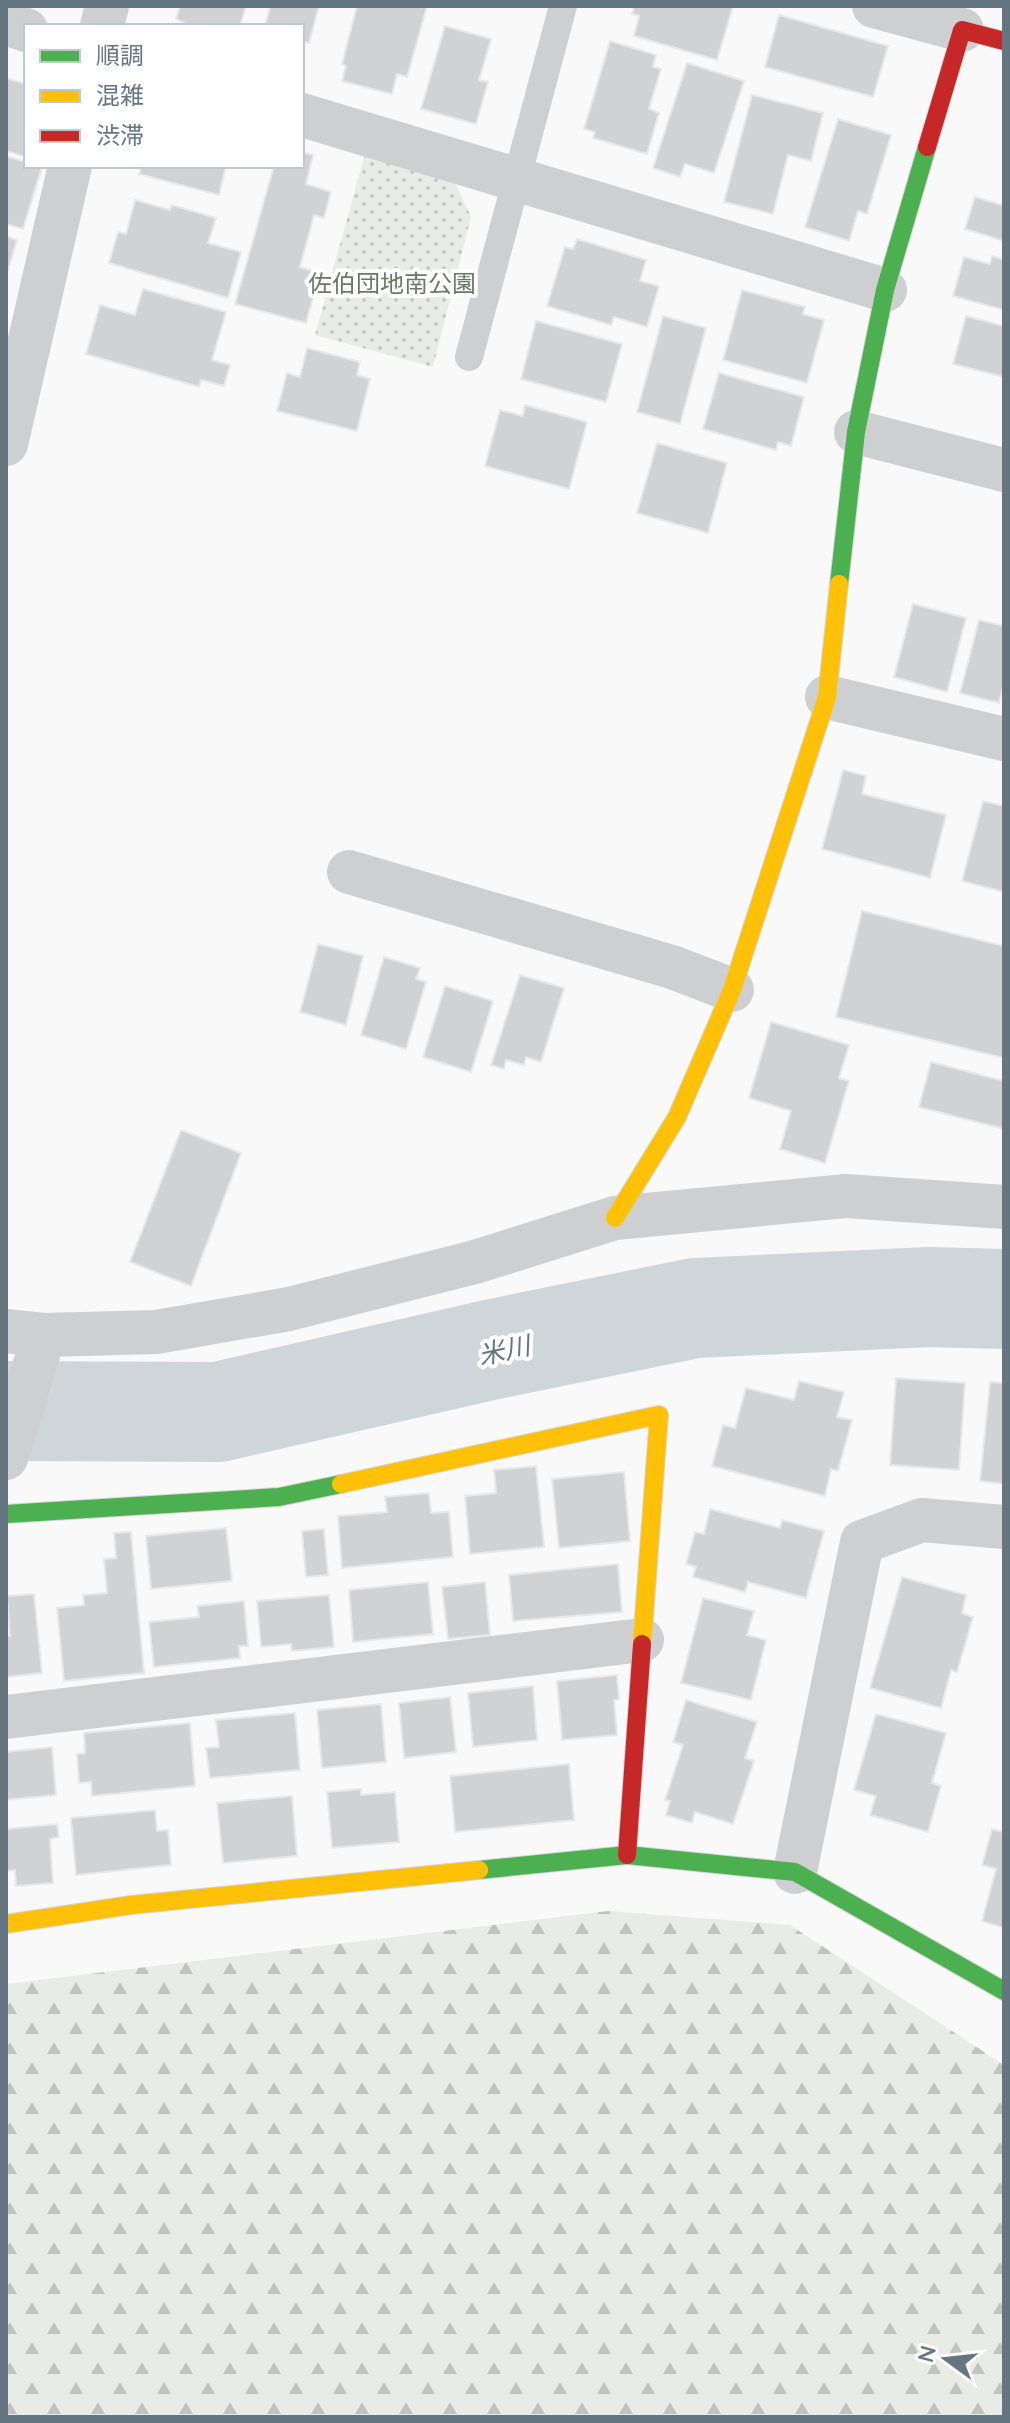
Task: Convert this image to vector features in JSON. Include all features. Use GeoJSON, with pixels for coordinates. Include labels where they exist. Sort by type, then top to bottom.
{"type":"FeatureCollection","features":[{"type":"Feature","properties":{"kind":"street"},"geometry":{"type":"LineString","coordinates":[[874,6],[1004,41]]}},
{"type":"Feature","properties":{"kind":"street"},"geometry":{"type":"LineString","coordinates":[[615,1218],[677,1117],[732,990],[827,697],[856,432],[885,290],[962,30]]}},
{"type":"Feature","properties":{"kind":"street"},"geometry":{"type":"LineString","coordinates":[[304,116],[885,290]]}},
{"type":"Feature","properties":{"kind":"street"},"geometry":{"type":"LineString","coordinates":[[6,444],[70,168]]}},
{"type":"Feature","properties":{"kind":"street"},"geometry":{"type":"LineString","coordinates":[[856,432],[1004,470]]}},
{"type":"Feature","properties":{"kind":"street"},"geometry":{"type":"LineString","coordinates":[[827,697],[1004,739]]}},
{"type":"Feature","properties":{"kind":"street"},"geometry":{"type":"LineString","coordinates":[[349,872],[672,967],[732,990]]}},
{"type":"Feature","properties":{"kind":"street"},"geometry":{"type":"LineString","coordinates":[[6,1458],[29,1341],[156,1332],[289,1309],[475,1262],[615,1218],[846,1196],[1004,1207]]}},
{"type":"Feature","properties":{"kind":"street"},"geometry":{"type":"LineString","coordinates":[[6,1514],[279,1497],[659,1415],[627,1855]]}},
{"type":"Feature","properties":{"kind":"street"},"geometry":{"type":"LineString","coordinates":[[795,1872],[862,1542],[922,1520],[1004,1527]]}},
{"type":"Feature","properties":{"kind":"street"},"geometry":{"type":"LineString","coordinates":[[6,1717],[642,1640]]}},
{"type":"Feature","properties":{"kind":"street"},"geometry":{"type":"LineString","coordinates":[[6,1924],[131,1905],[627,1855],[795,1872],[1004,1991]]}},
{"type":"Feature","properties":{"kind":"lane"},"geometry":{"type":"LineString","coordinates":[[469,357],[563,6]]}},
{"type":"Feature","properties":{"kind":"green space","name":"佐伯団地南公園"},"geometry":{"type":"Polygon","coordinates":[[[366,150],[453,178],[471,217],[433,367],[315,335],[366,150]]]}},
{"type":"Feature","properties":{"kind":"green space"},"geometry":{"type":"Polygon","coordinates":[[[608,1911],[790,1925],[1004,2065],[1004,2417],[6,2417],[6,1984],[608,1911]]]}},
{"type":"Feature","properties":{"kind":"building"},"geometry":{"type":"Polygon","coordinates":[[[180,6],[246,6],[241,24],[187,24],[176,19],[180,6]]]}},
{"type":"Feature","properties":{"kind":"building"},"geometry":{"type":"Polygon","coordinates":[[[270,6],[319,6],[309,43],[304,42],[304,24],[266,24],[270,6]]]}},
{"type":"Feature","properties":{"kind":"building"},"geometry":{"type":"Polygon","coordinates":[[[357,6],[427,6],[407,77],[397,74],[392,94],[342,81],[346,66],[342,64],[357,6]]]}},
{"type":"Feature","properties":{"kind":"building"},"geometry":{"type":"Polygon","coordinates":[[[634,6],[733,6],[717,60],[634,36],[639,16],[632,14],[634,6]]]}},
{"type":"Feature","properties":{"kind":"building"},"geometry":{"type":"Polygon","coordinates":[[[779,15],[888,46],[873,97],[765,67],[779,15]]]}},
{"type":"Feature","properties":{"kind":"building"},"geometry":{"type":"Polygon","coordinates":[[[445,26],[491,39],[479,80],[488,82],[476,124],[421,109],[445,26]]]}},
{"type":"Feature","properties":{"kind":"building"},"geometry":{"type":"Polygon","coordinates":[[[610,41],[656,55],[653,67],[661,69],[649,109],[659,113],[647,154],[593,138],[595,132],[584,129],[610,41]]]}},
{"type":"Feature","properties":{"kind":"building"},"geometry":{"type":"Polygon","coordinates":[[[687,63],[744,81],[714,173],[685,164],[680,177],[653,168],[687,63]]]}},
{"type":"Feature","properties":{"kind":"building"},"geometry":{"type":"Polygon","coordinates":[[[6,78],[24,83],[24,156],[6,151],[6,78]]]}},
{"type":"Feature","properties":{"kind":"building"},"geometry":{"type":"Polygon","coordinates":[[[752,95],[823,113],[811,161],[788,155],[773,214],[724,202],[752,95]]]}},
{"type":"Feature","properties":{"kind":"building"},"geometry":{"type":"Polygon","coordinates":[[[838,119],[891,135],[867,214],[858,211],[849,241],[805,227],[838,119]]]}},
{"type":"Feature","properties":{"kind":"building"},"geometry":{"type":"Polygon","coordinates":[[[304,153],[313,155],[306,184],[331,192],[324,218],[314,215],[300,267],[320,273],[306,323],[235,304],[273,168],[304,168],[304,153]]]}},
{"type":"Feature","properties":{"kind":"building"},"geometry":{"type":"Polygon","coordinates":[[[6,156],[24,161],[24,168],[42,168],[23,229],[6,224],[6,156]]]}},
{"type":"Feature","properties":{"kind":"building"},"geometry":{"type":"Polygon","coordinates":[[[141,168],[226,168],[219,195],[139,174],[141,168]]]}},
{"type":"Feature","properties":{"kind":"building"},"geometry":{"type":"Polygon","coordinates":[[[975,197],[1002,205],[1004,198],[1004,241],[965,229],[975,197]]]}},
{"type":"Feature","properties":{"kind":"building"},"geometry":{"type":"Polygon","coordinates":[[[135,200],[170,210],[172,205],[216,218],[208,243],[241,252],[228,298],[109,263],[118,232],[126,234],[135,200]]]}},
{"type":"Feature","properties":{"kind":"building"},"geometry":{"type":"Polygon","coordinates":[[[6,236],[17,240],[6,277],[6,236]]]}},
{"type":"Feature","properties":{"kind":"building"},"geometry":{"type":"Polygon","coordinates":[[[577,239],[646,260],[640,281],[659,286],[647,327],[614,317],[611,325],[547,306],[565,247],[573,249],[577,239]]]}},
{"type":"Feature","properties":{"kind":"building"},"geometry":{"type":"Polygon","coordinates":[[[992,256],[1004,260],[1004,310],[953,296],[964,257],[990,264],[992,256]]]}},
{"type":"Feature","properties":{"kind":"building"},"geometry":{"type":"Polygon","coordinates":[[[143,289],[226,312],[212,360],[230,365],[224,386],[201,380],[199,387],[86,354],[100,305],[135,315],[143,289]]]}},
{"type":"Feature","properties":{"kind":"building"},"geometry":{"type":"Polygon","coordinates":[[[742,290],[805,307],[803,314],[824,320],[807,383],[723,360],[742,290]]]}},
{"type":"Feature","properties":{"kind":"building"},"geometry":{"type":"Polygon","coordinates":[[[663,316],[706,328],[680,424],[637,412],[663,316]]]}},
{"type":"Feature","properties":{"kind":"building"},"geometry":{"type":"Polygon","coordinates":[[[966,316],[1004,326],[1004,377],[953,364],[966,316]]]}},
{"type":"Feature","properties":{"kind":"building"},"geometry":{"type":"Polygon","coordinates":[[[536,321],[622,344],[606,402],[521,379],[536,321]]]}},
{"type":"Feature","properties":{"kind":"building"},"geometry":{"type":"Polygon","coordinates":[[[307,348],[360,362],[357,375],[370,379],[357,431],[277,411],[287,373],[300,377],[307,348]]]}},
{"type":"Feature","properties":{"kind":"building"},"geometry":{"type":"Polygon","coordinates":[[[719,373],[804,397],[791,446],[778,442],[776,450],[703,429],[719,373]]]}},
{"type":"Feature","properties":{"kind":"building"},"geometry":{"type":"Polygon","coordinates":[[[525,405],[587,422],[569,489],[485,466],[500,410],[523,416],[525,405]]]}},
{"type":"Feature","properties":{"kind":"building"},"geometry":{"type":"Polygon","coordinates":[[[657,443],[727,463],[708,533],[637,513],[657,443]]]}},
{"type":"Feature","properties":{"kind":"building"},"geometry":{"type":"Polygon","coordinates":[[[913,604],[966,618],[947,692],[894,677],[913,604]]]}},
{"type":"Feature","properties":{"kind":"building"},"geometry":{"type":"Polygon","coordinates":[[[979,620],[1004,626],[1004,682],[999,703],[960,693],[979,620]]]}},
{"type":"Feature","properties":{"kind":"building"},"geometry":{"type":"Polygon","coordinates":[[[843,770],[866,776],[862,794],[946,815],[930,878],[822,849],[843,770]]]}},
{"type":"Feature","properties":{"kind":"building"},"geometry":{"type":"Polygon","coordinates":[[[983,801],[1004,806],[1004,892],[962,881],[983,801]]]}},
{"type":"Feature","properties":{"kind":"building"},"geometry":{"type":"Polygon","coordinates":[[[862,911],[1004,946],[1004,1058],[836,1017],[862,911]]]}},
{"type":"Feature","properties":{"kind":"building"},"geometry":{"type":"Polygon","coordinates":[[[318,944],[363,956],[346,1025],[300,1012],[318,944]]]}},
{"type":"Feature","properties":{"kind":"building"},"geometry":{"type":"Polygon","coordinates":[[[384,957],[420,968],[416,979],[426,982],[406,1049],[361,1035],[384,957]]]}},
{"type":"Feature","properties":{"kind":"building"},"geometry":{"type":"Polygon","coordinates":[[[520,975],[564,988],[541,1062],[526,1057],[524,1065],[506,1060],[504,1069],[491,1065],[520,975]]]}},
{"type":"Feature","properties":{"kind":"building"},"geometry":{"type":"Polygon","coordinates":[[[445,986],[493,1001],[471,1072],[423,1057],[445,986]]]}},
{"type":"Feature","properties":{"kind":"building"},"geometry":{"type":"Polygon","coordinates":[[[771,1022],[849,1045],[839,1078],[849,1081],[825,1163],[780,1149],[791,1111],[749,1098],[771,1022]]]}},
{"type":"Feature","properties":{"kind":"building"},"geometry":{"type":"Polygon","coordinates":[[[931,1062],[1004,1081],[1004,1129],[919,1107],[931,1062]]]}},
{"type":"Feature","properties":{"kind":"building"},"geometry":{"type":"Polygon","coordinates":[[[181,1130],[241,1153],[191,1286],[130,1262],[181,1130]]]}},
{"type":"Feature","properties":{"kind":"building"},"geometry":{"type":"Polygon","coordinates":[[[896,1378],[965,1383],[959,1470],[890,1465],[896,1378]]]}},
{"type":"Feature","properties":{"kind":"building"},"geometry":{"type":"Polygon","coordinates":[[[799,1381],[844,1392],[837,1417],[852,1420],[838,1471],[831,1469],[825,1496],[712,1466],[723,1425],[735,1428],[746,1388],[794,1400],[799,1381]]]}},
{"type":"Feature","properties":{"kind":"building"},"geometry":{"type":"Polygon","coordinates":[[[990,1382],[1004,1383],[1004,1484],[980,1481],[990,1382]]]}},
{"type":"Feature","properties":{"kind":"building"},"geometry":{"type":"Polygon","coordinates":[[[536,1466],[544,1547],[470,1554],[465,1496],[496,1493],[494,1470],[536,1466]]]}},
{"type":"Feature","properties":{"kind":"building"},"geometry":{"type":"Polygon","coordinates":[[[624,1472],[630,1541],[559,1548],[552,1479],[624,1472]]]}},
{"type":"Feature","properties":{"kind":"building"},"geometry":{"type":"Polygon","coordinates":[[[429,1493],[431,1513],[449,1512],[453,1557],[342,1568],[338,1516],[387,1512],[385,1497],[429,1493]]]}},
{"type":"Feature","properties":{"kind":"building"},"geometry":{"type":"Polygon","coordinates":[[[710,1509],[780,1528],[782,1520],[824,1531],[806,1598],[748,1582],[745,1592],[693,1577],[696,1567],[686,1564],[695,1532],[704,1534],[710,1509]]]}},
{"type":"Feature","properties":{"kind":"building"},"geometry":{"type":"Polygon","coordinates":[[[226,1528],[232,1581],[151,1589],[146,1536],[226,1528]]]}},
{"type":"Feature","properties":{"kind":"building"},"geometry":{"type":"Polygon","coordinates":[[[324,1529],[328,1575],[306,1577],[302,1531],[324,1529]]]}},
{"type":"Feature","properties":{"kind":"building"},"geometry":{"type":"Polygon","coordinates":[[[131,1532],[144,1673],[64,1681],[57,1608],[84,1605],[83,1595],[107,1593],[104,1559],[116,1558],[114,1533],[131,1532]]]}},
{"type":"Feature","properties":{"kind":"building"},"geometry":{"type":"Polygon","coordinates":[[[618,1564],[622,1612],[513,1621],[509,1575],[618,1564]]]}},
{"type":"Feature","properties":{"kind":"building"},"geometry":{"type":"Polygon","coordinates":[[[902,1577],[966,1595],[962,1613],[973,1617],[957,1672],[951,1670],[941,1708],[870,1688],[902,1577]]]}},
{"type":"Feature","properties":{"kind":"building"},"geometry":{"type":"Polygon","coordinates":[[[428,1582],[433,1634],[353,1642],[349,1590],[428,1582]]]}},
{"type":"Feature","properties":{"kind":"building"},"geometry":{"type":"Polygon","coordinates":[[[485,1582],[490,1635],[448,1639],[442,1587],[485,1582]]]}},
{"type":"Feature","properties":{"kind":"building"},"geometry":{"type":"Polygon","coordinates":[[[34,1594],[42,1673],[6,1677],[6,1636],[10,1636],[7,1596],[34,1594]]]}},
{"type":"Feature","properties":{"kind":"building"},"geometry":{"type":"Polygon","coordinates":[[[329,1595],[334,1647],[292,1651],[291,1644],[261,1647],[257,1601],[329,1595]]]}},
{"type":"Feature","properties":{"kind":"building"},"geometry":{"type":"Polygon","coordinates":[[[703,1598],[754,1611],[747,1635],[766,1640],[751,1700],[681,1683],[703,1598]]]}},
{"type":"Feature","properties":{"kind":"building"},"geometry":{"type":"Polygon","coordinates":[[[244,1601],[248,1646],[239,1646],[240,1658],[154,1667],[149,1622],[199,1617],[197,1606],[244,1601]]]}},
{"type":"Feature","properties":{"kind":"building"},"geometry":{"type":"Polygon","coordinates":[[[617,1675],[619,1699],[614,1700],[617,1735],[562,1740],[557,1681],[617,1675]]]}},
{"type":"Feature","properties":{"kind":"building"},"geometry":{"type":"Polygon","coordinates":[[[533,1686],[537,1740],[473,1747],[468,1693],[533,1686]]]}},
{"type":"Feature","properties":{"kind":"building"},"geometry":{"type":"Polygon","coordinates":[[[450,1697],[456,1752],[404,1758],[399,1703],[450,1697]]]}},
{"type":"Feature","properties":{"kind":"building"},"geometry":{"type":"Polygon","coordinates":[[[686,1700],[757,1722],[745,1758],[754,1761],[733,1824],[695,1812],[692,1823],[666,1815],[670,1801],[665,1800],[683,1745],[673,1742],[686,1700]]]}},
{"type":"Feature","properties":{"kind":"building"},"geometry":{"type":"Polygon","coordinates":[[[381,1704],[386,1762],[322,1768],[317,1710],[381,1704]]]}},
{"type":"Feature","properties":{"kind":"building"},"geometry":{"type":"Polygon","coordinates":[[[295,1713],[300,1770],[210,1778],[206,1748],[219,1747],[216,1720],[295,1713]]]}},
{"type":"Feature","properties":{"kind":"building"},"geometry":{"type":"Polygon","coordinates":[[[876,1714],[946,1733],[932,1783],[941,1786],[928,1832],[870,1815],[876,1796],[854,1790],[876,1714]]]}},
{"type":"Feature","properties":{"kind":"building"},"geometry":{"type":"Polygon","coordinates":[[[190,1723],[195,1786],[92,1796],[91,1782],[79,1783],[77,1754],[85,1753],[84,1733],[190,1723]]]}},
{"type":"Feature","properties":{"kind":"building"},"geometry":{"type":"Polygon","coordinates":[[[52,1747],[56,1795],[6,1800],[6,1752],[52,1747]]]}},
{"type":"Feature","properties":{"kind":"building"},"geometry":{"type":"Polygon","coordinates":[[[569,1764],[574,1820],[455,1832],[450,1776],[569,1764]]]}},
{"type":"Feature","properties":{"kind":"building"},"geometry":{"type":"Polygon","coordinates":[[[361,1789],[361,1795],[395,1792],[399,1842],[332,1848],[327,1792],[361,1789]]]}},
{"type":"Feature","properties":{"kind":"building"},"geometry":{"type":"Polygon","coordinates":[[[292,1796],[297,1856],[223,1863],[217,1803],[292,1796]]]}},
{"type":"Feature","properties":{"kind":"building"},"geometry":{"type":"Polygon","coordinates":[[[155,1810],[157,1831],[168,1830],[171,1865],[76,1875],[71,1818],[155,1810]]]}},
{"type":"Feature","properties":{"kind":"building"},"geometry":{"type":"Polygon","coordinates":[[[57,1824],[59,1837],[50,1839],[53,1883],[16,1886],[15,1870],[6,1871],[6,1829],[57,1824]]]}},
{"type":"Feature","properties":{"kind":"building"},"geometry":{"type":"Polygon","coordinates":[[[992,1829],[1004,1832],[1004,1928],[982,1921],[996,1869],[982,1865],[992,1829]]]}},
{"type":"Feature","properties":{"kind":"waterway","name":"米川"},"geometry":{"type":"LineString","coordinates":[[6,1411],[218,1412],[494,1349],[695,1308],[929,1297],[1004,1299]]}},
{"type":"Feature","properties":{"kind":"traffic: fast"},"geometry":{"type":"LineString","coordinates":[[839,584],[856,432],[885,290],[927,147]]}},
{"type":"Feature","properties":{"kind":"traffic: fast"},"geometry":{"type":"LineString","coordinates":[[6,1514],[279,1497],[341,1484]]}},
{"type":"Feature","properties":{"kind":"traffic: fast"},"geometry":{"type":"LineString","coordinates":[[479,1870],[627,1855],[795,1872],[1004,1991]]}},
{"type":"Feature","properties":{"kind":"traffic: slow"},"geometry":{"type":"LineString","coordinates":[[615,1218],[677,1117],[732,990],[827,697],[839,584]]}},
{"type":"Feature","properties":{"kind":"traffic: slow"},"geometry":{"type":"LineString","coordinates":[[341,1484],[659,1415],[642,1644]]}},
{"type":"Feature","properties":{"kind":"traffic: slow"},"geometry":{"type":"LineString","coordinates":[[6,1924],[131,1905],[479,1870]]}},
{"type":"Feature","properties":{"kind":"traffic: jam"},"geometry":{"type":"LineString","coordinates":[[927,147],[962,30],[1004,41]]}},
{"type":"Feature","properties":{"kind":"traffic: jam"},"geometry":{"type":"LineString","coordinates":[[627,1855],[642,1644]]}}]}
